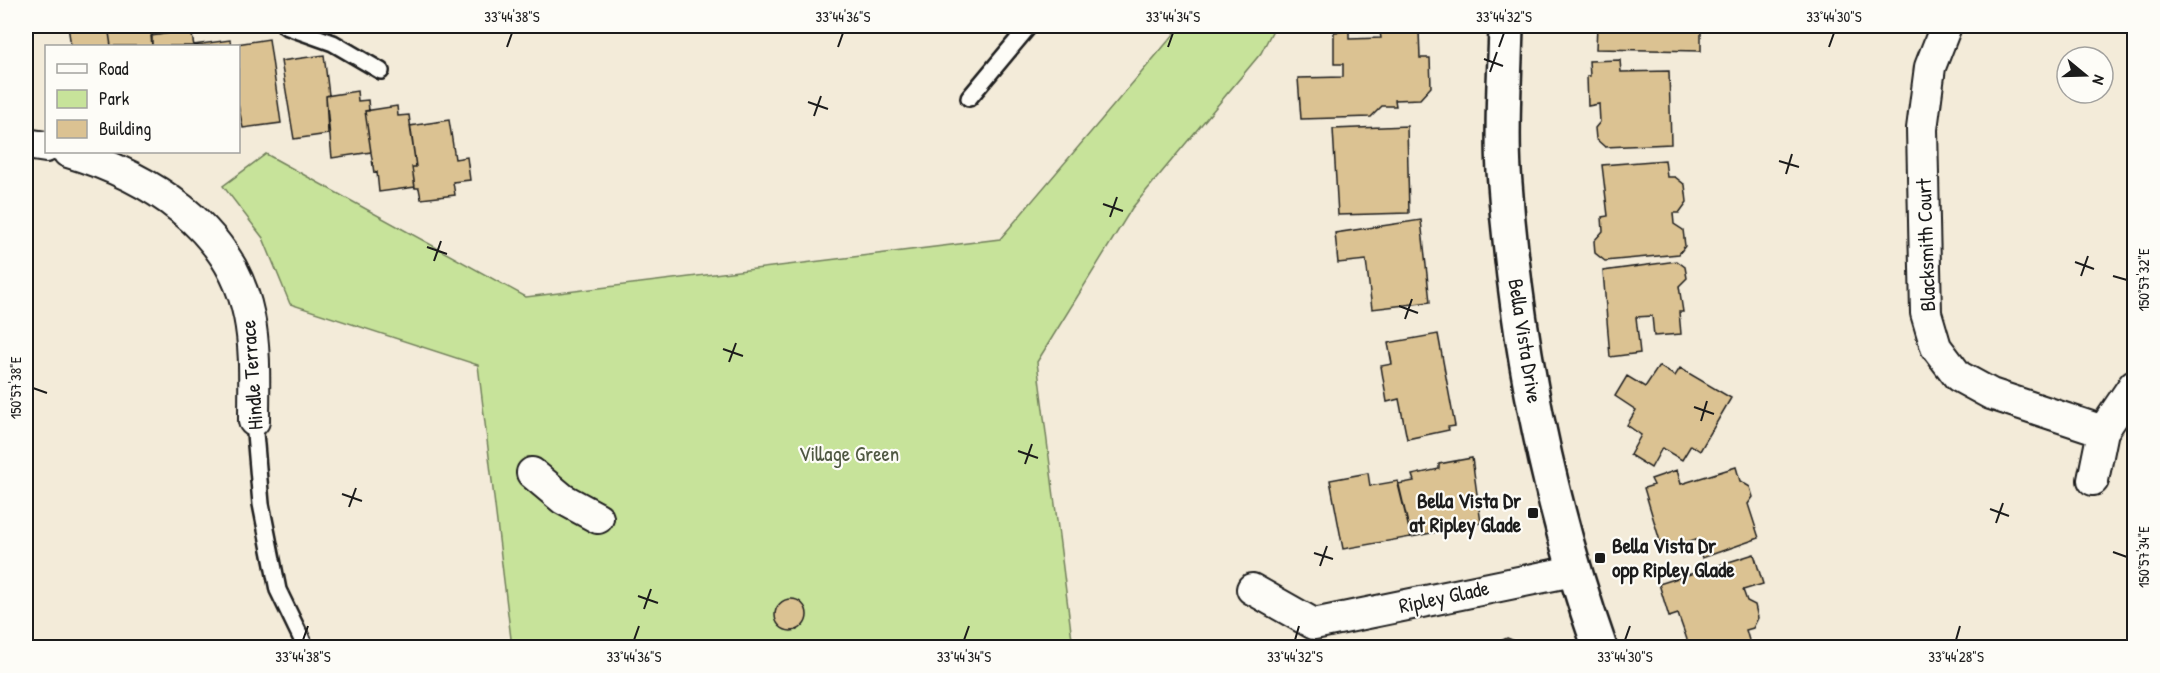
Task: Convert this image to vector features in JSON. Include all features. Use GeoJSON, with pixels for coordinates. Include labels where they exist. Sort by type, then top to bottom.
{"type":"FeatureCollection","features":[{"type":"Feature","properties":{"kind":"street","name":"Bella Vista Drive"},"geometry":{"type":"LineString","coordinates":[[1506,26],[1504,170],[1518,304],[1540,435],[1573,571],[1600,648]]}},
{"type":"Feature","properties":{"kind":"street","name":"Blacksmith Court"},"geometry":{"type":"LineString","coordinates":[[1946,26],[1930,67],[1922,129],[1926,313],[1936,347],[1959,376],[1991,394],[2103,431]]}},
{"type":"Feature","properties":{"kind":"street"},"geometry":{"type":"LineString","coordinates":[[26,144],[45,147]]}},
{"type":"Feature","properties":{"kind":"street","name":"Hindle Terrace"},"geometry":{"type":"LineString","coordinates":[[71,153],[102,162],[140,179],[179,206],[208,234],[237,279],[249,315],[253,352],[254,421]]}},
{"type":"Feature","properties":{"kind":"street"},"geometry":{"type":"LineString","coordinates":[[2093,480],[2103,431],[2134,385]]}},
{"type":"Feature","properties":{"kind":"street"},"geometry":{"type":"LineString","coordinates":[[532,473],[563,499],[598,518]]}},
{"type":"Feature","properties":{"kind":"street","name":"Ripley Glade"},"geometry":{"type":"LineString","coordinates":[[1252,590],[1312,636],[1573,571]]}},
{"type":"Feature","properties":{"kind":"lane"},"geometry":{"type":"LineString","coordinates":[[285,26],[307,29],[381,70]]}},
{"type":"Feature","properties":{"kind":"lane"},"geometry":{"type":"LineString","coordinates":[[969,98],[1029,26]]}},
{"type":"Feature","properties":{"kind":"lane","name":"Hindle Terrace"},"geometry":{"type":"LineString","coordinates":[[254,421],[261,504],[278,591],[306,648]]}},
{"type":"Feature","properties":{"kind":"green space","name":"Village Green"},"geometry":{"type":"Polygon","coordinates":[[[1181,26],[1275,26],[1261,53],[1132,208],[1037,362],[1073,647],[512,647],[478,365],[290,304],[263,238],[223,186],[266,154],[526,297],[1000,239],[1181,26]]]}},
{"type":"Feature","properties":{"kind":"building"},"geometry":{"type":"Polygon","coordinates":[[[68,26],[108,26],[111,45],[71,45],[68,26]]]}},
{"type":"Feature","properties":{"kind":"building"},"geometry":{"type":"Polygon","coordinates":[[[108,26],[152,26],[152,45],[111,45],[108,26]]]}},
{"type":"Feature","properties":{"kind":"building"},"geometry":{"type":"Polygon","coordinates":[[[1597,26],[1701,26],[1701,51],[1596,49],[1597,26]]]}},
{"type":"Feature","properties":{"kind":"building"},"geometry":{"type":"Polygon","coordinates":[[[191,30],[194,45],[152,45],[151,36],[191,30]]]}},
{"type":"Feature","properties":{"kind":"building"},"geometry":{"type":"Polygon","coordinates":[[[1349,31],[1349,39],[1381,38],[1380,32],[1419,31],[1420,58],[1430,58],[1431,87],[1420,99],[1395,100],[1396,106],[1382,106],[1371,117],[1301,119],[1298,78],[1343,77],[1343,64],[1334,64],[1334,32],[1349,31]]]}},
{"type":"Feature","properties":{"kind":"building"},"geometry":{"type":"Polygon","coordinates":[[[269,39],[281,123],[243,128],[240,114],[240,45],[230,45],[269,39]]]}},
{"type":"Feature","properties":{"kind":"building"},"geometry":{"type":"Polygon","coordinates":[[[230,40],[231,45],[194,45],[230,40]]]}},
{"type":"Feature","properties":{"kind":"building"},"geometry":{"type":"Polygon","coordinates":[[[324,55],[329,95],[326,96],[328,134],[294,139],[281,61],[324,55]]]}},
{"type":"Feature","properties":{"kind":"building"},"geometry":{"type":"Polygon","coordinates":[[[1620,60],[1621,72],[1669,71],[1671,144],[1605,147],[1596,139],[1595,128],[1600,122],[1599,104],[1588,106],[1589,61],[1620,60]]]}},
{"type":"Feature","properties":{"kind":"building"},"geometry":{"type":"Polygon","coordinates":[[[357,91],[358,101],[368,100],[369,111],[365,111],[371,152],[332,158],[326,96],[357,91]]]}},
{"type":"Feature","properties":{"kind":"building"},"geometry":{"type":"Polygon","coordinates":[[[397,106],[398,116],[409,115],[416,167],[412,167],[415,187],[379,192],[365,111],[397,106]]]}},
{"type":"Feature","properties":{"kind":"building"},"geometry":{"type":"Polygon","coordinates":[[[449,120],[455,159],[467,157],[470,180],[453,182],[455,195],[421,199],[419,188],[415,188],[412,167],[416,167],[410,126],[449,120]]]}},
{"type":"Feature","properties":{"kind":"building"},"geometry":{"type":"Polygon","coordinates":[[[1407,126],[1409,213],[1338,215],[1333,129],[1407,126]]]}},
{"type":"Feature","properties":{"kind":"building"},"geometry":{"type":"Polygon","coordinates":[[[1665,160],[1667,177],[1675,177],[1685,185],[1687,202],[1679,213],[1673,213],[1674,224],[1683,230],[1685,246],[1679,254],[1605,261],[1595,253],[1594,241],[1603,231],[1602,217],[1608,216],[1602,165],[1665,160]]]}},
{"type":"Feature","properties":{"kind":"building"},"geometry":{"type":"Polygon","coordinates":[[[1421,220],[1430,302],[1372,309],[1366,260],[1338,263],[1335,233],[1421,220]]]}},
{"type":"Feature","properties":{"kind":"building"},"geometry":{"type":"Polygon","coordinates":[[[1677,261],[1685,267],[1687,278],[1679,286],[1683,312],[1679,312],[1681,334],[1654,336],[1652,316],[1636,317],[1640,353],[1610,357],[1603,271],[1677,261]]]}},
{"type":"Feature","properties":{"kind":"building"},"geometry":{"type":"Polygon","coordinates":[[[1438,334],[1455,426],[1448,427],[1449,430],[1407,439],[1399,399],[1387,402],[1381,366],[1392,364],[1388,343],[1438,334]]]}},
{"type":"Feature","properties":{"kind":"building"},"geometry":{"type":"Polygon","coordinates":[[[1659,366],[1675,376],[1680,368],[1731,398],[1700,451],[1691,445],[1682,460],[1662,448],[1651,468],[1630,455],[1641,435],[1627,425],[1636,410],[1615,396],[1627,376],[1645,387],[1659,366]]]}},
{"type":"Feature","properties":{"kind":"building"},"geometry":{"type":"Polygon","coordinates":[[[1472,458],[1481,523],[1411,537],[1398,484],[1414,481],[1412,475],[1439,469],[1439,464],[1472,458]]]}},
{"type":"Feature","properties":{"kind":"building"},"geometry":{"type":"Polygon","coordinates":[[[1736,467],[1740,481],[1750,487],[1753,497],[1748,504],[1759,538],[1702,558],[1696,539],[1663,551],[1644,488],[1654,485],[1651,479],[1677,470],[1681,484],[1736,467]]]}},
{"type":"Feature","properties":{"kind":"building"},"geometry":{"type":"Polygon","coordinates":[[[1368,473],[1370,486],[1398,481],[1411,537],[1343,549],[1330,480],[1368,473]]]}},
{"type":"Feature","properties":{"kind":"building"},"geometry":{"type":"Polygon","coordinates":[[[1754,554],[1763,584],[1743,590],[1747,601],[1755,605],[1758,618],[1753,628],[1746,630],[1751,647],[1690,648],[1678,614],[1669,617],[1659,584],[1754,554]]]}},
{"type":"Feature","properties":{"kind":"building"},"geometry":{"type":"Polygon","coordinates":[[[791,599],[802,604],[807,615],[802,626],[791,631],[780,626],[775,615],[780,604],[791,599]]]}},
{"type":"Feature","properties":{"kind":"building"},"geometry":{"type":"Polygon","coordinates":[[[1507,638],[1520,643],[1521,648],[1484,648],[1507,638]]]}},
{"type":"Feature","properties":{"kind":"place","name":"Bella Vista Dr at Ripley Glade"},"geometry":{"type":"Point","coordinates":[1533,513]}},
{"type":"Feature","properties":{"kind":"place","name":"Bella Vista Dr opp Ripley Glade"},"geometry":{"type":"Point","coordinates":[1600,558]}}]}
